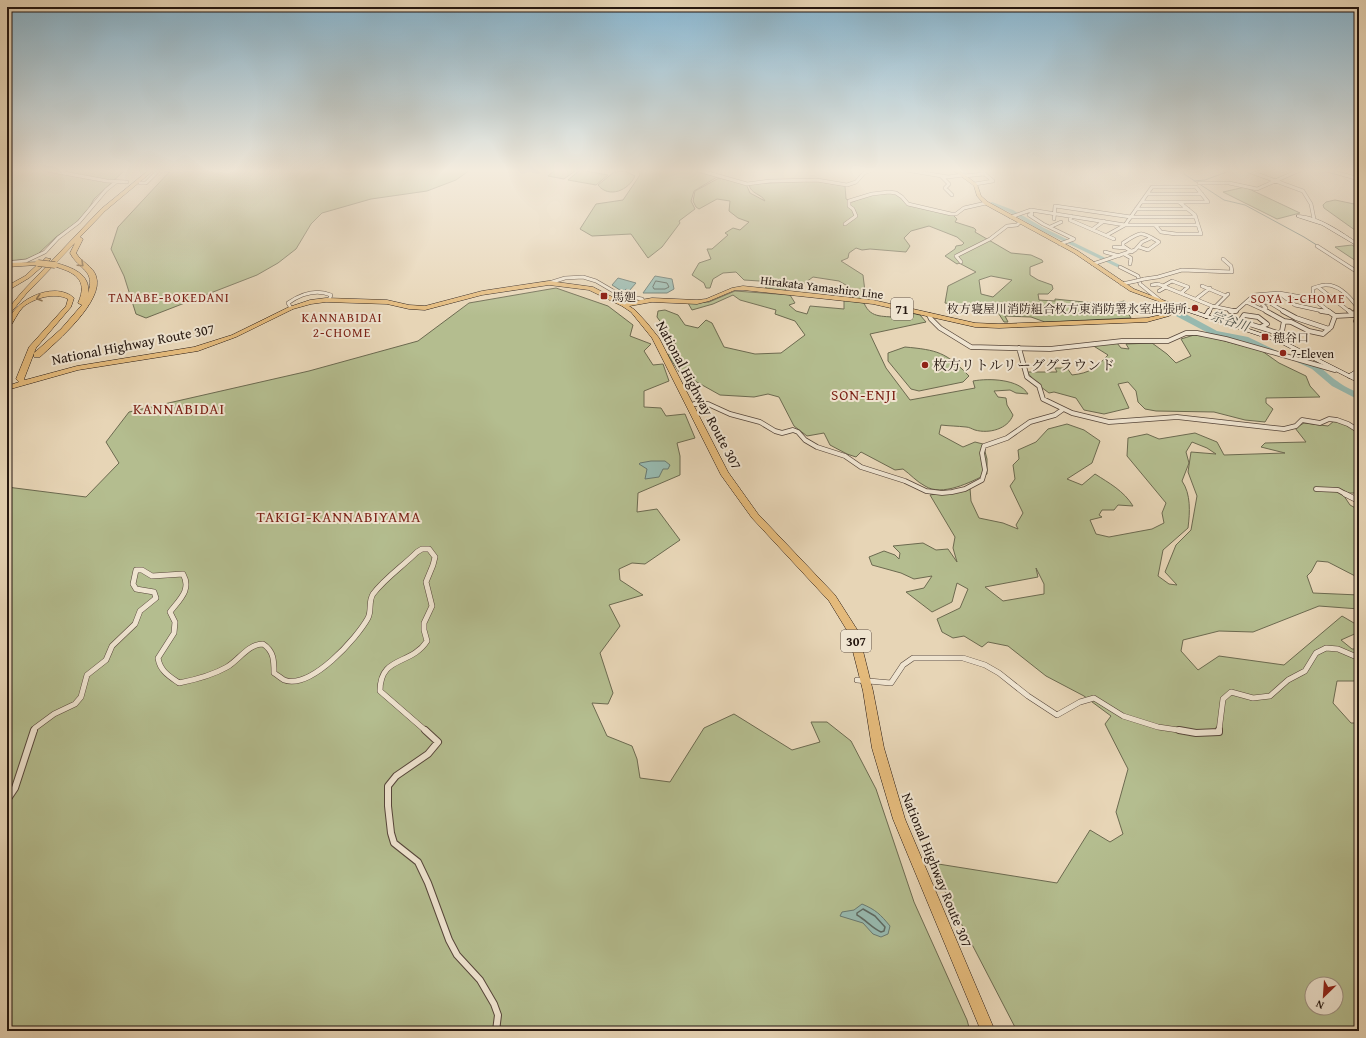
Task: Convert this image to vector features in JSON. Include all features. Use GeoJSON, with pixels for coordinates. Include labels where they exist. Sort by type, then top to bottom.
{"type":"FeatureCollection","features":[{"type":"Feature","properties":{"kind":"highway"},"geometry":{"type":"LineString","coordinates":[[7,289],[32,274],[90,218]]}},
{"type":"Feature","properties":{"kind":"highway"},"geometry":{"type":"LineString","coordinates":[[7,304],[91,218]]}},
{"type":"Feature","properties":{"kind":"highway"},"geometry":{"type":"LineString","coordinates":[[7,314],[24,293],[96,218]]}},
{"type":"Feature","properties":{"kind":"highway"},"geometry":{"type":"LineString","coordinates":[[37,355],[54,341],[75,318],[92,295],[94,282],[93,276],[79,262],[73,253],[77,242],[97,218]]}},
{"type":"Feature","properties":{"kind":"highway"},"geometry":{"type":"LineString","coordinates":[[7,265],[37,264],[68,269],[80,276],[84,282],[86,293],[78,308],[37,355],[31,364],[23,383]]}},
{"type":"Feature","properties":{"kind":"highway"},"geometry":{"type":"LineString","coordinates":[[28,358],[60,320],[78,303],[81,294],[81,285],[76,277],[54,266]]}},
{"type":"Feature","properties":{"kind":"highway","name":"National Highway Route 307"},"geometry":{"type":"LineString","coordinates":[[7,388],[77,368],[195,349],[234,336],[291,308],[310,302],[329,300],[387,302],[409,307],[425,308],[482,293],[549,283],[592,288],[624,305],[641,319],[654,338],[724,473],[755,516],[832,598],[853,631],[861,681],[878,748],[899,819],[988,1031]]}},
{"type":"Feature","properties":{"kind":"highway"},"geometry":{"type":"LineString","coordinates":[[7,327],[22,306],[32,300],[43,296],[58,294],[71,298],[69,306],[32,347],[20,379],[23,383]]}},
{"type":"Feature","properties":{"kind":"main road"},"geometry":{"type":"LineString","coordinates":[[1017,218],[1020,222],[1093,264],[1122,284],[1143,295],[1178,307]]}},
{"type":"Feature","properties":{"kind":"main road","name":"Hirakata Yamashiro Line"},"geometry":{"type":"LineString","coordinates":[[624,305],[643,301],[697,302],[707,300],[734,289],[743,288],[873,302],[975,325],[1037,325],[1147,320],[1167,315],[1178,307]]}},
{"type":"Feature","properties":{"kind":"street"},"geometry":{"type":"LineString","coordinates":[[7,265],[26,261],[45,252],[58,238],[83,218]]}},
{"type":"Feature","properties":{"kind":"street"},"geometry":{"type":"LineString","coordinates":[[845,224],[853,218]]}},
{"type":"Feature","properties":{"kind":"street"},"geometry":{"type":"LineString","coordinates":[[1034,218],[1050,228],[1074,239],[1060,244]]}},
{"type":"Feature","properties":{"kind":"street"},"geometry":{"type":"LineString","coordinates":[[1070,218],[1070,220],[1114,239]]}},
{"type":"Feature","properties":{"kind":"street"},"geometry":{"type":"LineString","coordinates":[[1087,218],[1125,225],[1198,225]]}},
{"type":"Feature","properties":{"kind":"street"},"geometry":{"type":"LineString","coordinates":[[1107,235],[1125,225],[1129,218]]}},
{"type":"Feature","properties":{"kind":"street"},"geometry":{"type":"LineString","coordinates":[[1155,225],[1160,232],[1176,234],[1201,234],[1196,218]]}},
{"type":"Feature","properties":{"kind":"street"},"geometry":{"type":"LineString","coordinates":[[1314,219],[1328,225],[1359,246]]}},
{"type":"Feature","properties":{"kind":"street"},"geometry":{"type":"LineString","coordinates":[[1040,222],[1044,220]]}},
{"type":"Feature","properties":{"kind":"street"},"geometry":{"type":"LineString","coordinates":[[1093,229],[1104,221]]}},
{"type":"Feature","properties":{"kind":"street"},"geometry":{"type":"LineString","coordinates":[[961,262],[956,256],[990,239],[1007,226],[1017,225],[1020,222]]}},
{"type":"Feature","properties":{"kind":"street"},"geometry":{"type":"LineString","coordinates":[[1050,228],[1058,226],[1061,222]]}},
{"type":"Feature","properties":{"kind":"street"},"geometry":{"type":"LineString","coordinates":[[1132,252],[1123,246],[1123,243],[1138,233],[1144,233],[1159,242],[1144,253]]}},
{"type":"Feature","properties":{"kind":"street"},"geometry":{"type":"LineString","coordinates":[[1093,264],[1132,252],[1139,247],[1142,242],[1151,238]]}},
{"type":"Feature","properties":{"kind":"street"},"geometry":{"type":"LineString","coordinates":[[1317,246],[1359,273]]}},
{"type":"Feature","properties":{"kind":"street"},"geometry":{"type":"LineString","coordinates":[[1114,247],[1126,248]]}},
{"type":"Feature","properties":{"kind":"street"},"geometry":{"type":"LineString","coordinates":[[1139,247],[1148,250]]}},
{"type":"Feature","properties":{"kind":"street"},"geometry":{"type":"LineString","coordinates":[[1105,252],[1119,256]]}},
{"type":"Feature","properties":{"kind":"street"},"geometry":{"type":"LineString","coordinates":[[1124,254],[1132,258],[1130,264]]}},
{"type":"Feature","properties":{"kind":"street"},"geometry":{"type":"LineString","coordinates":[[1122,284],[1158,277],[1182,270],[1232,272],[1231,266],[1223,259]]}},
{"type":"Feature","properties":{"kind":"street"},"geometry":{"type":"LineString","coordinates":[[1120,267],[1138,276],[1140,284],[1160,298],[1162,302]]}},
{"type":"Feature","properties":{"kind":"street"},"geometry":{"type":"LineString","coordinates":[[549,283],[563,279],[585,277],[593,280],[615,294],[628,298],[642,299],[643,301]]}},
{"type":"Feature","properties":{"kind":"street"},"geometry":{"type":"LineString","coordinates":[[1160,291],[1165,286],[1166,282],[1173,281],[1188,287],[1181,293]]}},
{"type":"Feature","properties":{"kind":"street"},"geometry":{"type":"LineString","coordinates":[[1152,285],[1158,284],[1165,286],[1214,306],[1231,311],[1236,311],[1254,295],[1279,293],[1313,299],[1335,316],[1354,315]]}},
{"type":"Feature","properties":{"kind":"street"},"geometry":{"type":"LineString","coordinates":[[1313,299],[1313,288],[1327,285],[1335,287],[1352,300],[1358,308],[1354,315]]}},
{"type":"Feature","properties":{"kind":"street"},"geometry":{"type":"LineString","coordinates":[[1202,286],[1227,295],[1214,306],[1206,316]]}},
{"type":"Feature","properties":{"kind":"street"},"geometry":{"type":"LineString","coordinates":[[1318,287],[1354,315]]}},
{"type":"Feature","properties":{"kind":"street"},"geometry":{"type":"LineString","coordinates":[[1196,299],[1210,288]]}},
{"type":"Feature","properties":{"kind":"street"},"geometry":{"type":"LineString","coordinates":[[1279,293],[1292,304],[1330,312]]}},
{"type":"Feature","properties":{"kind":"street"},"geometry":{"type":"LineString","coordinates":[[1263,309],[1266,308],[1259,301],[1270,303],[1296,318],[1329,329]]}},
{"type":"Feature","properties":{"kind":"street"},"geometry":{"type":"LineString","coordinates":[[1246,302],[1263,309],[1284,321],[1291,322],[1309,331],[1323,334],[1331,328],[1335,316]]}},
{"type":"Feature","properties":{"kind":"street"},"geometry":{"type":"LineString","coordinates":[[1178,307],[1280,341],[1359,381]]}},
{"type":"Feature","properties":{"kind":"street"},"geometry":{"type":"LineString","coordinates":[[929,315],[932,321],[961,342],[971,347],[1050,349],[1122,341],[1168,341],[1186,333],[1197,333],[1338,370]]}},
{"type":"Feature","properties":{"kind":"street"},"geometry":{"type":"LineString","coordinates":[[1261,327],[1267,324],[1258,317],[1244,315],[1240,321],[1281,334]]}},
{"type":"Feature","properties":{"kind":"street"},"geometry":{"type":"LineString","coordinates":[[1351,320],[1358,320]]}},
{"type":"Feature","properties":{"kind":"street"},"geometry":{"type":"LineString","coordinates":[[1280,341],[1284,321]]}},
{"type":"Feature","properties":{"kind":"street"},"geometry":{"type":"LineString","coordinates":[[1019,348],[1027,377],[1040,386],[1043,399],[1062,410],[1085,417],[1109,422],[1177,417],[1284,429],[1296,426],[1302,420],[1318,424],[1325,423],[1329,419],[1336,419],[1343,420],[1359,431]]}},
{"type":"Feature","properties":{"kind":"street"},"geometry":{"type":"LineString","coordinates":[[1350,376],[1359,370]]}},
{"type":"Feature","properties":{"kind":"street"},"geometry":{"type":"LineString","coordinates":[[1350,376],[1359,376]]}},
{"type":"Feature","properties":{"kind":"street"},"geometry":{"type":"LineString","coordinates":[[694,404],[708,404],[730,414],[760,422],[775,431],[782,433],[793,430],[798,432],[810,444],[845,456],[861,467],[905,481],[926,491],[942,493],[965,489],[982,480],[984,470],[982,453],[984,446],[1007,438],[1030,422],[1056,415],[1062,410]]}},
{"type":"Feature","properties":{"kind":"street"},"geometry":{"type":"LineString","coordinates":[[1316,489],[1338,490],[1359,501]]}},
{"type":"Feature","properties":{"kind":"street"},"geometry":{"type":"LineString","coordinates":[[7,800],[15,788],[35,728],[54,714],[75,704],[81,697],[84,690],[84,682],[88,675],[106,660],[112,646],[135,624],[140,611],[156,598],[154,592],[136,590],[133,584],[136,570],[142,570],[152,576],[183,574],[185,577],[187,588],[186,594],[170,612],[175,622],[174,632],[158,654],[157,661],[173,679],[179,683],[184,682],[226,668],[255,644],[262,644],[267,646],[274,656],[274,673],[277,677],[301,680],[315,674],[340,653],[362,628],[369,614],[368,606],[373,595],[417,552],[422,549],[429,549],[434,555],[435,559],[426,580],[426,589],[432,604],[432,609],[424,626],[427,641],[420,652],[385,670],[381,678],[380,691],[438,742],[429,753],[394,777],[388,787],[386,802],[389,814],[391,836],[394,843],[417,860],[423,870],[443,931],[456,953],[480,978],[487,994],[496,1006],[498,1018],[496,1031]]}},
{"type":"Feature","properties":{"kind":"street"},"geometry":{"type":"LineString","coordinates":[[861,681],[891,683],[901,666],[908,659],[963,658],[985,665],[999,673],[1028,696],[1058,715],[1080,702],[1094,698],[1122,716],[1176,730],[1210,734],[1219,732],[1223,699],[1231,692],[1255,698],[1268,697],[1289,679],[1307,670],[1316,653],[1325,649],[1335,648],[1359,658]]}},
{"type":"Feature","properties":{"kind":"green space"},"geometry":{"type":"Polygon","coordinates":[[[7,218],[80,218],[56,237],[38,254],[27,259],[7,261],[7,218]]]}},
{"type":"Feature","properties":{"kind":"green space"},"geometry":{"type":"Polygon","coordinates":[[[126,218],[317,218],[311,224],[296,249],[278,263],[257,275],[146,318],[136,314],[124,276],[111,249],[118,227],[126,218]]]}},
{"type":"Feature","properties":{"kind":"green space"},"geometry":{"type":"Polygon","coordinates":[[[587,218],[682,218],[679,221],[680,223],[662,247],[648,258],[631,234],[592,236],[580,229],[587,218]]]}},
{"type":"Feature","properties":{"kind":"green space"},"geometry":{"type":"Polygon","coordinates":[[[739,218],[956,218],[955,222],[974,228],[976,230],[975,232],[1011,253],[1031,255],[1042,260],[1043,262],[1030,267],[1030,275],[1038,280],[1052,285],[1053,289],[1048,294],[1038,294],[1039,300],[1055,301],[1055,299],[1094,303],[1104,306],[1124,301],[1138,310],[1137,313],[1128,313],[1131,318],[1045,322],[1031,317],[1005,316],[1008,322],[1004,322],[997,311],[945,303],[948,286],[976,272],[959,263],[957,264],[945,256],[955,249],[956,246],[964,243],[957,237],[929,226],[911,231],[904,238],[910,246],[906,252],[870,249],[862,250],[856,248],[849,253],[848,258],[841,261],[863,275],[866,300],[852,298],[856,291],[839,281],[813,277],[799,287],[786,286],[785,291],[765,288],[775,282],[744,280],[736,272],[723,273],[713,279],[710,288],[706,288],[704,283],[692,275],[699,263],[711,259],[707,249],[712,249],[728,235],[725,233],[733,228],[740,230],[749,222],[739,218]],[[991,276],[979,280],[981,294],[993,297],[1012,280],[991,276]]]}},
{"type":"Feature","properties":{"kind":"green space"},"geometry":{"type":"Polygon","coordinates":[[[1339,218],[1359,218],[1359,233],[1339,218]]]}},
{"type":"Feature","properties":{"kind":"green space"},"geometry":{"type":"Polygon","coordinates":[[[1352,245],[1359,250],[1359,263],[1335,247],[1352,245]]]}},
{"type":"Feature","properties":{"kind":"green space"},"geometry":{"type":"Polygon","coordinates":[[[556,288],[608,306],[633,325],[630,336],[651,344],[644,351],[653,365],[663,364],[669,381],[644,391],[644,407],[661,408],[666,416],[685,414],[695,438],[677,443],[680,456],[680,475],[638,493],[637,512],[657,509],[680,540],[645,564],[632,563],[619,569],[620,580],[643,595],[609,605],[620,626],[600,653],[613,693],[608,704],[592,703],[607,736],[632,746],[637,759],[640,778],[670,782],[704,728],[734,714],[792,750],[820,742],[811,722],[827,722],[851,741],[876,789],[914,902],[967,1020],[970,1031],[7,1031],[7,487],[86,497],[119,463],[106,442],[129,412],[309,371],[418,341],[469,303],[556,288]]]}},
{"type":"Feature","properties":{"kind":"green space"},"geometry":{"type":"Polygon","coordinates":[[[735,291],[790,295],[795,303],[789,305],[796,311],[807,314],[810,306],[844,309],[844,300],[864,303],[870,312],[879,316],[900,318],[902,311],[920,315],[926,322],[870,334],[886,368],[910,400],[975,388],[973,381],[980,380],[1003,381],[1018,385],[1024,389],[1028,394],[1016,393],[1010,390],[994,391],[998,397],[1006,398],[1007,405],[1013,415],[1011,420],[1002,427],[992,431],[980,431],[967,427],[941,425],[939,434],[963,447],[975,442],[983,444],[987,459],[987,474],[956,487],[940,490],[932,489],[919,482],[903,469],[895,470],[861,452],[856,457],[847,454],[830,445],[824,433],[807,436],[794,426],[779,397],[768,394],[754,397],[720,395],[679,372],[668,355],[675,352],[675,339],[666,336],[662,337],[657,331],[662,329],[662,324],[657,317],[658,311],[665,310],[678,315],[685,325],[698,328],[706,320],[712,323],[724,347],[755,354],[781,353],[805,335],[795,321],[775,314],[776,310],[740,300],[733,295],[713,304],[692,310],[688,303],[709,302],[735,291]]]}},
{"type":"Feature","properties":{"kind":"green space"},"geometry":{"type":"Polygon","coordinates":[[[1194,335],[1210,337],[1262,351],[1279,363],[1306,376],[1310,386],[1320,397],[1266,398],[1266,403],[1273,409],[1265,422],[1245,420],[1214,412],[1156,411],[1145,409],[1138,402],[1136,391],[1128,382],[1118,384],[1129,408],[1104,414],[1084,410],[1076,398],[1054,392],[1049,393],[1037,384],[1027,372],[1057,372],[1055,368],[1067,368],[1072,375],[1084,373],[1096,367],[1108,355],[1092,345],[1117,343],[1121,348],[1129,349],[1126,344],[1152,343],[1176,363],[1191,356],[1181,339],[1194,335]]]}},
{"type":"Feature","properties":{"kind":"green space","name":"枚方リトルリーググラウンド"},"geometry":{"type":"Polygon","coordinates":[[[905,347],[925,349],[947,357],[969,376],[963,382],[919,391],[911,389],[888,361],[888,353],[905,347]]]}},
{"type":"Feature","properties":{"kind":"green space"},"geometry":{"type":"Polygon","coordinates":[[[1334,421],[1346,424],[1359,434],[1359,486],[1354,485],[1359,490],[1359,493],[1342,493],[1350,505],[1359,510],[1359,578],[1328,562],[1317,561],[1307,576],[1313,593],[1359,595],[1359,609],[1319,606],[1253,632],[1219,631],[1183,640],[1181,651],[1198,670],[1219,656],[1284,665],[1342,616],[1359,626],[1359,632],[1341,640],[1352,649],[1359,649],[1359,681],[1337,681],[1333,703],[1351,723],[1359,723],[1359,1031],[1017,1031],[950,902],[932,863],[1057,883],[1090,830],[1110,842],[1123,834],[1116,812],[1128,769],[1105,724],[1111,716],[1084,696],[1046,676],[1008,646],[988,642],[982,647],[964,636],[953,638],[942,632],[937,619],[960,608],[968,589],[957,583],[952,602],[932,612],[906,592],[924,588],[932,576],[914,579],[901,573],[872,565],[869,557],[884,551],[895,555],[899,559],[900,553],[893,546],[923,543],[936,550],[948,549],[957,562],[953,548],[955,537],[930,495],[970,488],[971,501],[979,518],[1003,523],[1018,529],[1016,525],[1023,513],[1010,486],[1015,479],[1013,465],[1019,459],[1018,450],[1036,442],[1048,429],[1067,424],[1084,430],[1100,441],[1092,463],[1067,479],[1082,485],[1095,474],[1116,488],[1133,506],[1118,505],[1114,510],[1102,510],[1099,515],[1102,517],[1090,520],[1096,534],[1109,537],[1152,529],[1164,523],[1162,513],[1166,503],[1127,456],[1128,438],[1147,434],[1159,439],[1195,433],[1217,442],[1224,455],[1285,453],[1261,447],[1265,443],[1306,442],[1295,428],[1304,423],[1328,426],[1334,421]],[[1192,442],[1186,452],[1189,463],[1182,481],[1188,497],[1188,528],[1163,550],[1158,576],[1169,584],[1177,585],[1165,572],[1176,545],[1191,530],[1197,496],[1188,472],[1191,452],[1216,454],[1207,448],[1192,442]],[[1036,568],[1038,577],[985,587],[1003,601],[1044,594],[1044,584],[1036,568]]]}},
{"type":"Feature","properties":{"kind":"water"},"geometry":{"type":"Polygon","coordinates":[[[655,276],[672,279],[674,289],[667,293],[643,293],[655,276]]]}},
{"type":"Feature","properties":{"kind":"water"},"geometry":{"type":"Polygon","coordinates":[[[618,278],[636,283],[629,291],[626,289],[623,292],[612,285],[618,278]]]}},
{"type":"Feature","properties":{"kind":"water"},"geometry":{"type":"Polygon","coordinates":[[[651,461],[665,461],[670,465],[668,469],[663,469],[659,477],[645,479],[647,469],[639,464],[651,461]]]}},
{"type":"Feature","properties":{"kind":"water"},"geometry":{"type":"Polygon","coordinates":[[[862,904],[874,910],[890,926],[888,934],[881,937],[873,934],[863,923],[840,916],[842,912],[854,910],[862,904]]]}},
{"type":"Feature","properties":{"kind":"waterway","name":"宗谷川"},"geometry":{"type":"LineString","coordinates":[[1024,218],[1042,229],[1121,267]]}},
{"type":"Feature","properties":{"kind":"waterway"},"geometry":{"type":"LineString","coordinates":[[1270,218],[1304,237],[1339,259]]}},
{"type":"Feature","properties":{"kind":"waterway","name":"宗谷川"},"geometry":{"type":"LineString","coordinates":[[1179,314],[1215,333],[1245,339],[1273,351]]}},
{"type":"Feature","properties":{"kind":"waterway","name":"宗谷川"},"geometry":{"type":"LineString","coordinates":[[1300,360],[1315,367],[1335,384],[1359,397]]}},
{"type":"Feature","properties":{"kind":"place","name":"馬廻"},"geometry":{"type":"Point","coordinates":[604,296]}},
{"type":"Feature","properties":{"kind":"place","name":"枚方寝屋川消防組合枚方東消防署氷室出張所"},"geometry":{"type":"Point","coordinates":[1195,308]}},
{"type":"Feature","properties":{"kind":"place","name":"穂谷口"},"geometry":{"type":"Point","coordinates":[1265,337]}},
{"type":"Feature","properties":{"kind":"place","name":"7-Eleven"},"geometry":{"type":"Point","coordinates":[1283,353]}},
{"type":"Feature","properties":{"kind":"place","name":"枚方リトルリーググラウンド"},"geometry":{"type":"Point","coordinates":[925,365]}},
{"type":"Feature","properties":{"kind":"district","name":"TANABE-BOKEDANI"},"geometry":{"type":"Point","coordinates":[169,297]}},
{"type":"Feature","properties":{"kind":"district","name":"SOYA 1-CHOME"},"geometry":{"type":"Point","coordinates":[1298,298]}},
{"type":"Feature","properties":{"kind":"district","name":"KANNABIDAI 2-CHOME"},"geometry":{"type":"Point","coordinates":[342,324]}},
{"type":"Feature","properties":{"kind":"district","name":"SON-ENJI"},"geometry":{"type":"Point","coordinates":[864,394]}},
{"type":"Feature","properties":{"kind":"district","name":"KANNABIDAI"},"geometry":{"type":"Point","coordinates":[179,408]}},
{"type":"Feature","properties":{"kind":"district","name":"TAKIGI-KANNABIYAMA"},"geometry":{"type":"Point","coordinates":[339,516]}}]}
